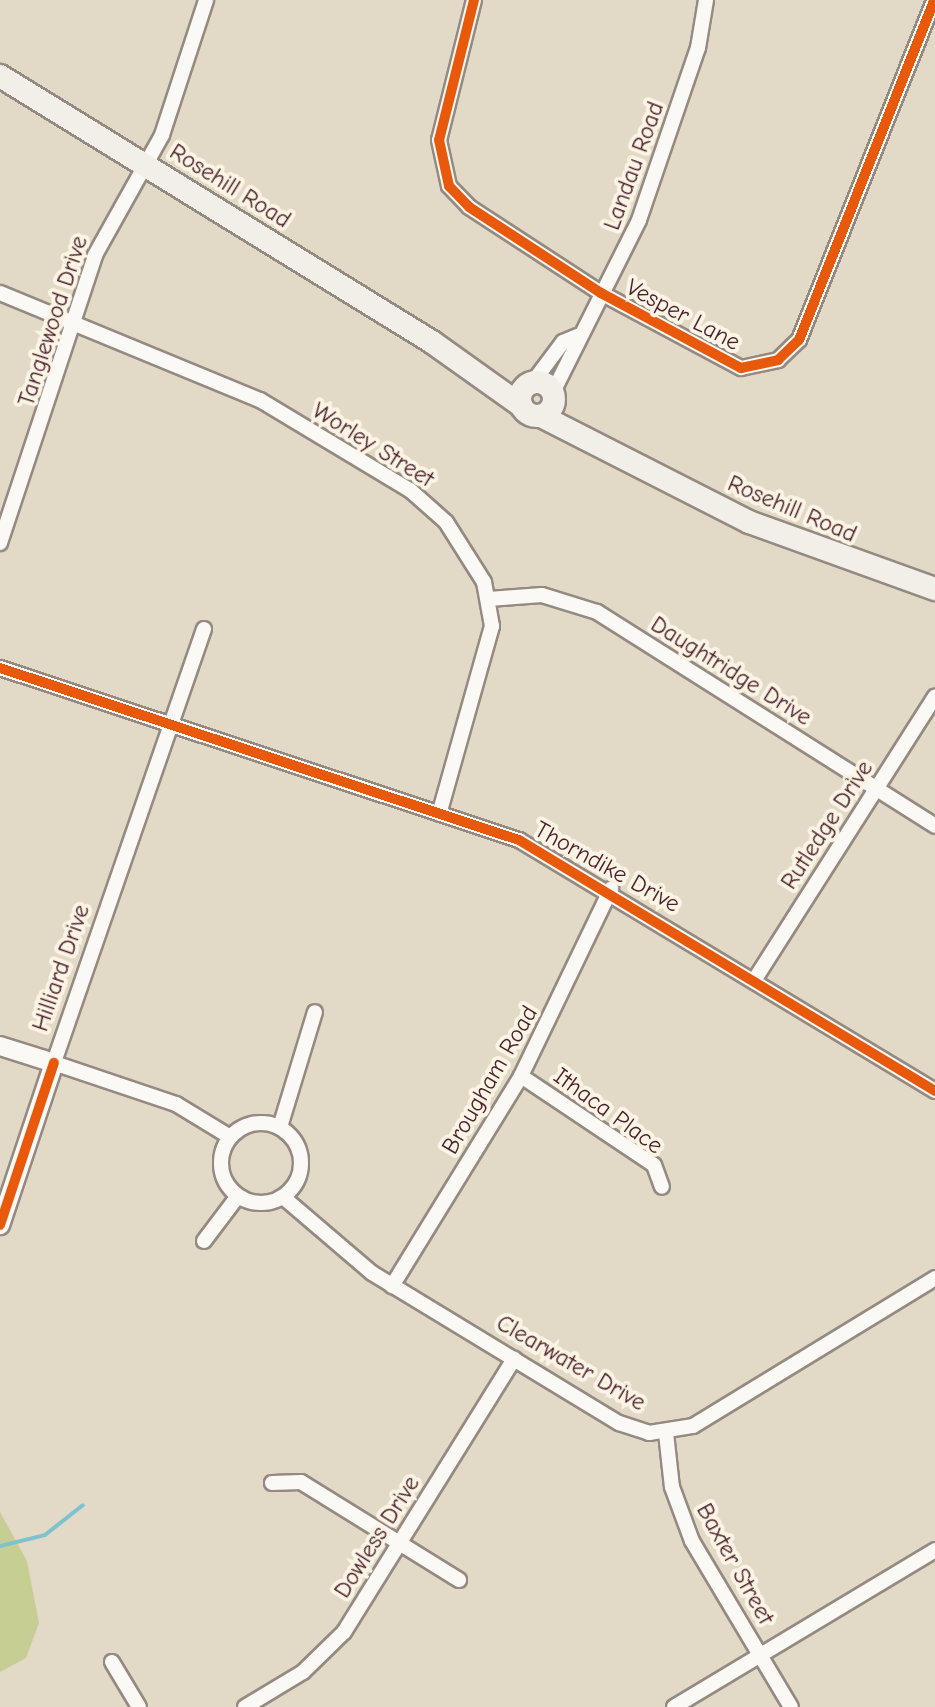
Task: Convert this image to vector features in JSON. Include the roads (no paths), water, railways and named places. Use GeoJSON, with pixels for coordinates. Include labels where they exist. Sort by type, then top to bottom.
{"type":"FeatureCollection","features":[{"type":"Feature","properties":{"kind":"main road","name":"Rosehill Road"},"geometry":{"type":"LineString","coordinates":[[0,76],[432,342],[538,396],[634,464],[794,541],[935,589]]}},
{"type":"Feature","properties":{"kind":"street","name":"Tanglewood Drive"},"geometry":{"type":"LineString","coordinates":[[0,543],[76,325],[95,255],[162,135],[206,0]]}},
{"type":"Feature","properties":{"kind":"street","name":"Vesper Lane"},"geometry":{"type":"LineString","coordinates":[[474,0],[440,130],[445,177],[469,207],[601,293],[729,367],[760,367],[786,354],[799,340],[934,0]]}},
{"type":"Feature","properties":{"kind":"street","name":"Landau Road"},"geometry":{"type":"LineString","coordinates":[[538,396],[577,352],[577,336],[639,220],[698,48],[706,0]]}},
{"type":"Feature","properties":{"kind":"street"},"geometry":{"type":"LineString","coordinates":[[0,293],[76,325]]}},
{"type":"Feature","properties":{"kind":"street","name":"Worley Street"},"geometry":{"type":"LineString","coordinates":[[76,325],[260,400],[410,490],[446,522],[489,599],[490,645],[439,814]]}},
{"type":"Feature","properties":{"kind":"street","name":"Landau Road"},"geometry":{"type":"LineString","coordinates":[[538,396],[563,342],[577,336]]}},
{"type":"Feature","properties":{"kind":"street","name":"Daughtridge Drive"},"geometry":{"type":"LineString","coordinates":[[489,599],[542,595],[588,608],[935,826]]}},
{"type":"Feature","properties":{"kind":"street","name":"Hilliard Drive"},"geometry":{"type":"LineString","coordinates":[[0,1225],[168,726],[204,629]]}},
{"type":"Feature","properties":{"kind":"street","name":"Thorndike Drive"},"geometry":{"type":"LineString","coordinates":[[0,668],[519,840],[611,889],[935,1091]]}},
{"type":"Feature","properties":{"kind":"street","name":"Rutledge Drive"},"geometry":{"type":"LineString","coordinates":[[755,979],[935,696]]}},
{"type":"Feature","properties":{"kind":"street","name":"Brougham Road"},"geometry":{"type":"LineString","coordinates":[[392,1286],[521,1076],[611,889]]}},
{"type":"Feature","properties":{"kind":"street"},"geometry":{"type":"LineString","coordinates":[[280,1127],[315,1012]]}},
{"type":"Feature","properties":{"kind":"street"},"geometry":{"type":"LineString","coordinates":[[0,1046],[176,1104],[230,1137]]}},
{"type":"Feature","properties":{"kind":"street","name":"Ithaca Place"},"geometry":{"type":"LineString","coordinates":[[521,1076],[654,1165],[662,1187]]}},
{"type":"Feature","properties":{"kind":"street"},"geometry":{"type":"LineString","coordinates":[[253,1123],[280,1127],[302,1161],[283,1197],[260,1203],[238,1196],[222,1173],[230,1137],[253,1123]]}},
{"type":"Feature","properties":{"kind":"street"},"geometry":{"type":"LineString","coordinates":[[204,1241],[238,1196]]}},
{"type":"Feature","properties":{"kind":"street","name":"Clearwater Drive"},"geometry":{"type":"LineString","coordinates":[[283,1197],[392,1286],[630,1428],[666,1433],[693,1426],[935,1278]]}},
{"type":"Feature","properties":{"kind":"street","name":"Dowless Drive"},"geometry":{"type":"LineString","coordinates":[[245,1707],[325,1654],[401,1541],[514,1359]]}},
{"type":"Feature","properties":{"kind":"street","name":"Baxter Street"},"geometry":{"type":"LineString","coordinates":[[666,1433],[680,1515],[791,1707]]}},
{"type":"Feature","properties":{"kind":"street"},"geometry":{"type":"LineString","coordinates":[[272,1483],[301,1482],[401,1541],[459,1580]]}},
{"type":"Feature","properties":{"kind":"street"},"geometry":{"type":"LineString","coordinates":[[674,1707],[935,1550]]}},
{"type":"Feature","properties":{"kind":"street"},"geometry":{"type":"LineString","coordinates":[[112,1662],[139,1707]]}},
{"type":"Feature","properties":{"kind":"waterway"},"geometry":{"type":"LineString","coordinates":[[0,1546],[45,1535],[83,1505]]}}]}
